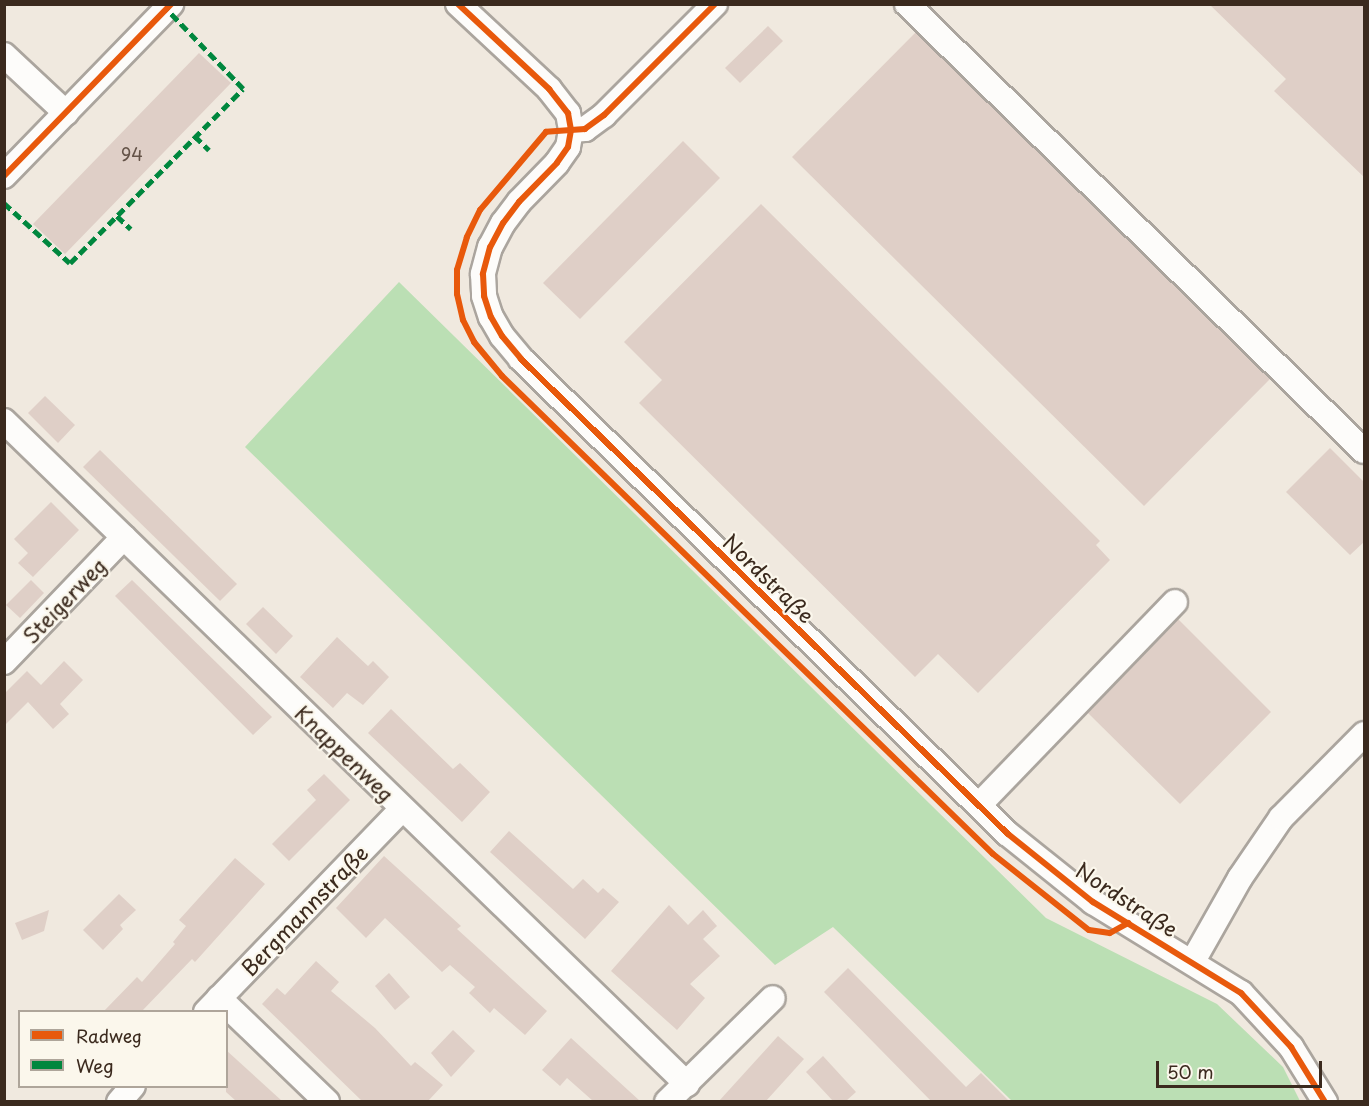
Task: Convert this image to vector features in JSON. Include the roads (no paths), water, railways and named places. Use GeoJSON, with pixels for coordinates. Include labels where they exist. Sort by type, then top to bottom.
{"type":"FeatureCollection","features":[{"type":"Feature","properties":{"kind":"street"},"geometry":{"type":"LineString","coordinates":[[4,176],[171,4]]}},
{"type":"Feature","properties":{"kind":"street"},"geometry":{"type":"LineString","coordinates":[[458,4],[549,89],[568,113],[571,130],[585,129],[604,115],[715,4]]}},
{"type":"Feature","properties":{"kind":"street"},"geometry":{"type":"LineString","coordinates":[[907,4],[1365,451]]}},
{"type":"Feature","properties":{"kind":"street"},"geometry":{"type":"LineString","coordinates":[[4,55],[66,113]]}},
{"type":"Feature","properties":{"kind":"street","name":"Nordstraße"},"geometry":{"type":"LineString","coordinates":[[571,130],[568,147],[557,163],[519,202],[503,223],[490,247],[483,274],[484,296],[491,317],[502,336],[521,359],[1008,834],[1093,902],[1241,993],[1266,1018],[1302,1062],[1325,1101]]}},
{"type":"Feature","properties":{"kind":"street","name":"Knappenweg"},"geometry":{"type":"LineString","coordinates":[[4,421],[687,1084]]}},
{"type":"Feature","properties":{"kind":"street","name":"Steigerweg"},"geometry":{"type":"LineString","coordinates":[[4,662],[124,537]]}},
{"type":"Feature","properties":{"kind":"street"},"geometry":{"type":"LineString","coordinates":[[979,805],[1175,602]]}},
{"type":"Feature","properties":{"kind":"street"},"geometry":{"type":"LineString","coordinates":[[1193,962],[1240,878],[1281,819],[1365,734]]}},
{"type":"Feature","properties":{"kind":"street","name":"Bergmannstraße"},"geometry":{"type":"LineString","coordinates":[[212,1005],[402,809]]}},
{"type":"Feature","properties":{"kind":"street"},"geometry":{"type":"LineString","coordinates":[[667,1101],[773,998]]}},
{"type":"Feature","properties":{"kind":"street"},"geometry":{"type":"LineString","coordinates":[[228,1018],[327,1101]]}},
{"type":"Feature","properties":{"kind":"street"},"geometry":{"type":"LineString","coordinates":[[119,1101],[131,1088]]}}]}
